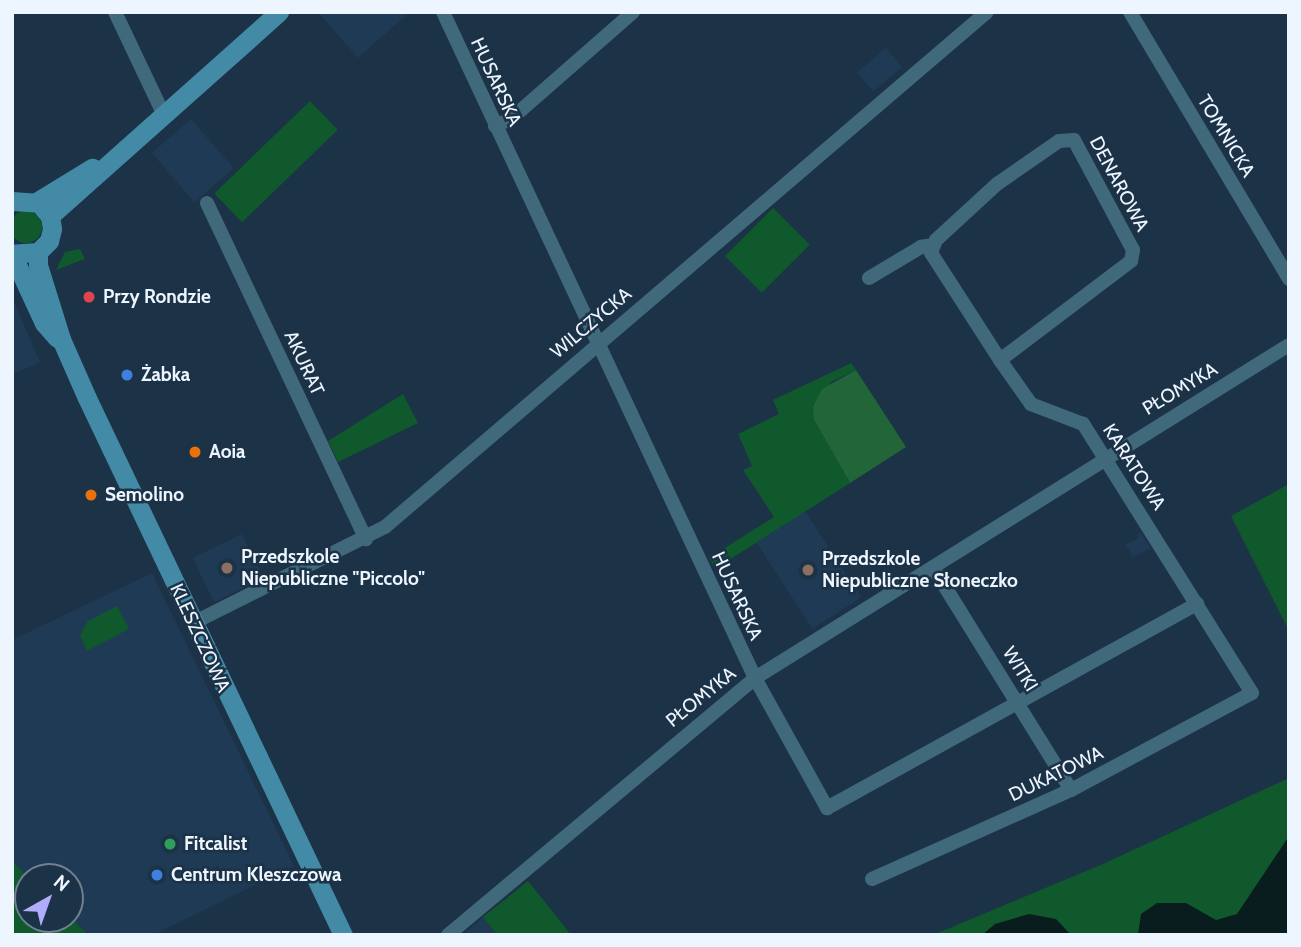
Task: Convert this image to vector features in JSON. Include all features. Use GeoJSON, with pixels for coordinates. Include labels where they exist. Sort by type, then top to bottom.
{"type":"FeatureCollection","features":[{"type":"Feature","properties":{"kind":"main road"},"geometry":{"type":"LineString","coordinates":[[43,209],[91,168],[102,167],[279,12]]}},
{"type":"Feature","properties":{"kind":"main road"},"geometry":{"type":"LineString","coordinates":[[12,201],[43,209]]}},
{"type":"Feature","properties":{"kind":"main road"},"geometry":{"type":"LineString","coordinates":[[12,254],[38,252],[51,237],[43,209]]}},
{"type":"Feature","properties":{"kind":"main road","name":"KLESZCZOWA"},"geometry":{"type":"LineString","coordinates":[[38,252],[40,275],[61,339],[193,623],[343,935]]}},
{"type":"Feature","properties":{"kind":"main road","name":"KLESZCZOWA"},"geometry":{"type":"LineString","coordinates":[[12,254],[44,323],[61,339]]}},
{"type":"Feature","properties":{"kind":"street"},"geometry":{"type":"LineString","coordinates":[[116,12],[164,115]]}},
{"type":"Feature","properties":{"kind":"street","name":"HUSARSKA"},"geometry":{"type":"LineString","coordinates":[[443,12],[755,678],[827,808],[1197,604]]}},
{"type":"Feature","properties":{"kind":"street"},"geometry":{"type":"LineString","coordinates":[[495,126],[513,118],[633,12]]}},
{"type":"Feature","properties":{"kind":"street","name":"WILCZYCKA"},"geometry":{"type":"LineString","coordinates":[[193,623],[366,539],[987,12]]}},
{"type":"Feature","properties":{"kind":"street","name":"TOMNICKA"},"geometry":{"type":"LineString","coordinates":[[1130,12],[1289,279]]}},
{"type":"Feature","properties":{"kind":"street","name":"DENAROWA"},"geometry":{"type":"LineString","coordinates":[[869,278],[921,247],[933,252],[997,184],[1059,141],[1078,143],[1133,250],[1131,261],[1000,360]]}},
{"type":"Feature","properties":{"kind":"street","name":"AKURAT"},"geometry":{"type":"LineString","coordinates":[[207,203],[366,539]]}},
{"type":"Feature","properties":{"kind":"street","name":"KARATOWA"},"geometry":{"type":"LineString","coordinates":[[933,252],[1000,360],[1031,404],[1076,418],[1106,457],[1252,693]]}},
{"type":"Feature","properties":{"kind":"street","name":"PŁOMYKA"},"geometry":{"type":"LineString","coordinates":[[448,935],[755,678],[934,569],[1106,457],[1289,345]]}},
{"type":"Feature","properties":{"kind":"street","name":"WITKI"},"geometry":{"type":"LineString","coordinates":[[934,569],[1019,703],[1070,790]]}},
{"type":"Feature","properties":{"kind":"street","name":"DUKATOWA"},"geometry":{"type":"LineString","coordinates":[[872,880],[1070,790],[1252,693]]}},
{"type":"Feature","properties":{"kind":"shaded area"},"geometry":{"type":"Polygon","coordinates":[[[318,12],[410,12],[358,58],[318,12]]]}},
{"type":"Feature","properties":{"kind":"shaded area"},"geometry":{"type":"Polygon","coordinates":[[[886,48],[902,67],[873,92],[857,72],[886,48]]]}},
{"type":"Feature","properties":{"kind":"shaded area"},"geometry":{"type":"Polygon","coordinates":[[[191,119],[234,168],[194,202],[152,153],[191,119]]]}},
{"type":"Feature","properties":{"kind":"shaded area"},"geometry":{"type":"Polygon","coordinates":[[[12,297],[40,362],[12,375],[12,297]]]}},
{"type":"Feature","properties":{"kind":"shaded area","name":"Przedszkole Niepubliczne Słoneczko"},"geometry":{"type":"Polygon","coordinates":[[[805,511],[861,597],[812,629],[756,543],[805,511]]]}},
{"type":"Feature","properties":{"kind":"shaded area"},"geometry":{"type":"Polygon","coordinates":[[[1139,531],[1151,548],[1133,557],[1126,545],[1138,538],[1139,531]]]}},
{"type":"Feature","properties":{"kind":"shaded area","name":"Przedszkole Niepubliczne \"Piccolo\""},"geometry":{"type":"Polygon","coordinates":[[[242,534],[263,578],[214,602],[193,558],[242,534]]]}},
{"type":"Feature","properties":{"kind":"shaded area"},"geometry":{"type":"Polygon","coordinates":[[[152,573],[294,866],[153,935],[88,935],[84,931],[84,863],[12,861],[12,640],[152,573]]]}},
{"type":"Feature","properties":{"kind":"shaded area"},"geometry":{"type":"Polygon","coordinates":[[[1289,836],[1289,935],[1138,935],[1141,914],[1157,903],[1186,903],[1216,920],[1237,914],[1289,836]]]}},
{"type":"Feature","properties":{"kind":"shaded area"},"geometry":{"type":"Polygon","coordinates":[[[1029,914],[1056,919],[1071,935],[982,935],[995,924],[1029,914]]]}},
{"type":"Feature","properties":{"kind":"shaded area"},"geometry":{"type":"Polygon","coordinates":[[[483,917],[497,935],[463,935],[483,917]]]}},
{"type":"Feature","properties":{"kind":"green space"},"geometry":{"type":"Polygon","coordinates":[[[310,101],[338,130],[242,222],[214,193],[310,101]]]}},
{"type":"Feature","properties":{"kind":"green space"},"geometry":{"type":"Polygon","coordinates":[[[773,208],[810,245],[762,293],[725,256],[773,208]]]}},
{"type":"Feature","properties":{"kind":"green space"},"geometry":{"type":"Polygon","coordinates":[[[26,211],[37,216],[42,227],[37,238],[26,243],[15,238],[10,227],[15,216],[26,211]]]}},
{"type":"Feature","properties":{"kind":"green space"},"geometry":{"type":"Polygon","coordinates":[[[80,249],[85,259],[56,270],[65,252],[80,249]]]}},
{"type":"Feature","properties":{"kind":"green space"},"geometry":{"type":"Polygon","coordinates":[[[851,363],[856,370],[831,382],[814,420],[850,483],[715,569],[709,558],[774,517],[743,470],[752,466],[738,434],[779,414],[773,400],[851,363]]]}},
{"type":"Feature","properties":{"kind":"green space"},"geometry":{"type":"Polygon","coordinates":[[[856,370],[906,447],[850,483],[814,420],[813,407],[822,389],[856,370]]]}},
{"type":"Feature","properties":{"kind":"green space"},"geometry":{"type":"Polygon","coordinates":[[[403,394],[418,423],[338,462],[328,441],[403,394]]]}},
{"type":"Feature","properties":{"kind":"green space"},"geometry":{"type":"Polygon","coordinates":[[[1289,484],[1289,631],[1231,516],[1289,484]]]}},
{"type":"Feature","properties":{"kind":"green space"},"geometry":{"type":"Polygon","coordinates":[[[117,606],[129,629],[87,651],[80,635],[88,621],[117,606]]]}},
{"type":"Feature","properties":{"kind":"green space"},"geometry":{"type":"Polygon","coordinates":[[[1289,778],[1289,935],[933,935],[1103,864],[1289,778]]]}},
{"type":"Feature","properties":{"kind":"green space"},"geometry":{"type":"Polygon","coordinates":[[[12,861],[14,933],[84,931],[88,935],[12,935],[12,861]]]}},
{"type":"Feature","properties":{"kind":"green space"},"geometry":{"type":"Polygon","coordinates":[[[528,881],[571,935],[497,935],[483,917],[528,881]]]}},
{"type":"Feature","properties":{"kind":"place","name":"Przy Rondzie"},"geometry":{"type":"Point","coordinates":[89,297]}},
{"type":"Feature","properties":{"kind":"place","name":"Żabka"},"geometry":{"type":"Point","coordinates":[127,375]}},
{"type":"Feature","properties":{"kind":"place","name":"Aoia"},"geometry":{"type":"Point","coordinates":[195,452]}},
{"type":"Feature","properties":{"kind":"place","name":"Semolino"},"geometry":{"type":"Point","coordinates":[91,495]}},
{"type":"Feature","properties":{"kind":"place","name":"Przedszkole Niepubliczne \"Piccolo\""},"geometry":{"type":"Point","coordinates":[227,568]}},
{"type":"Feature","properties":{"kind":"place","name":"Przedszkole Niepubliczne Słoneczko"},"geometry":{"type":"Point","coordinates":[808,570]}},
{"type":"Feature","properties":{"kind":"place","name":"Fitcalist"},"geometry":{"type":"Point","coordinates":[170,844]}},
{"type":"Feature","properties":{"kind":"place","name":"Centrum Kleszczowa"},"geometry":{"type":"Point","coordinates":[157,875]}}]}
